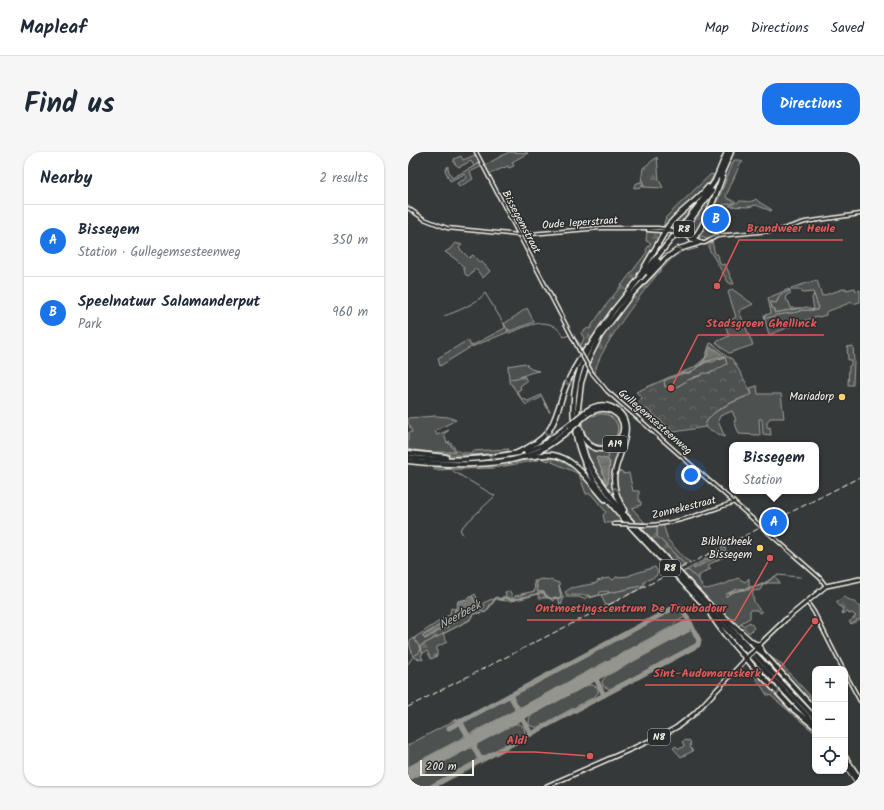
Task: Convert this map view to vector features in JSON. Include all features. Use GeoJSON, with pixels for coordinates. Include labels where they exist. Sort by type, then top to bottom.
{"type":"FeatureCollection","features":[{"type":"Feature","properties":{"kind":"highway","name":"R8"},"geometry":{"type":"LineString","coordinates":[[728,152],[711,187],[608,323],[592,351],[582,379],[577,422],[580,438],[589,463],[608,494],[626,516],[812,722]]}},
{"type":"Feature","properties":{"kind":"highway","name":"R8"},"geometry":{"type":"LineString","coordinates":[[517,453],[537,443],[549,430],[555,420],[565,388],[572,373],[597,331],[704,204],[716,184],[731,152]]}},
{"type":"Feature","properties":{"kind":"highway"},"geometry":{"type":"LineString","coordinates":[[691,245],[693,238],[705,220],[727,162]]}},
{"type":"Feature","properties":{"kind":"highway"},"geometry":{"type":"LineString","coordinates":[[632,290],[670,223],[704,192],[719,172]]}},
{"type":"Feature","properties":{"kind":"highway"},"geometry":{"type":"LineString","coordinates":[[632,290],[671,253],[698,243]]}},
{"type":"Feature","properties":{"kind":"highway","name":"R8"},"geometry":{"type":"LineString","coordinates":[[614,310],[597,336],[583,362],[575,391],[574,412],[577,438],[584,461],[599,487],[623,518],[812,715]]}},
{"type":"Feature","properties":{"kind":"highway","name":"A19"},"geometry":{"type":"LineString","coordinates":[[408,457],[434,460],[467,459],[532,450],[569,428],[597,406],[608,406],[617,411],[624,420],[626,436],[615,469],[614,486],[617,497],[643,534]]}},
{"type":"Feature","properties":{"kind":"highway","name":"A19"},"geometry":{"type":"LineString","coordinates":[[578,409],[581,430],[584,438],[589,444],[596,448],[604,449],[610,447],[618,441],[621,436],[622,426],[615,413],[606,409],[599,409],[585,414]]}},
{"type":"Feature","properties":{"kind":"highway"},"geometry":{"type":"LineString","coordinates":[[522,458],[546,448],[569,428]]}},
{"type":"Feature","properties":{"kind":"highway"},"geometry":{"type":"LineString","coordinates":[[408,453],[467,459]]}},
{"type":"Feature","properties":{"kind":"highway"},"geometry":{"type":"LineString","coordinates":[[408,461],[434,464],[467,464],[553,455],[569,460],[577,467],[623,518]]}},
{"type":"Feature","properties":{"kind":"highway"},"geometry":{"type":"LineString","coordinates":[[704,602],[753,642],[812,707]]}},
{"type":"Feature","properties":{"kind":"highway"},"geometry":{"type":"LineString","coordinates":[[704,602],[721,630],[741,655],[746,658],[792,708],[812,723]]}},
{"type":"Feature","properties":{"kind":"highway"},"geometry":{"type":"LineString","coordinates":[[848,762],[860,780]]}},
{"type":"Feature","properties":{"kind":"highway"},"geometry":{"type":"LineString","coordinates":[[848,768],[860,786]]}},
{"type":"Feature","properties":{"kind":"main road","name":"N8"},"geometry":{"type":"LineString","coordinates":[[547,786],[669,732],[694,713],[746,658],[826,586],[860,579]]}},
{"type":"Feature","properties":{"kind":"street","name":"Bissegemstraat"},"geometry":{"type":"LineString","coordinates":[[476,152],[563,319]]}},
{"type":"Feature","properties":{"kind":"street","name":"Oude Ieperstraat"},"geometry":{"type":"LineString","coordinates":[[408,208],[424,219],[441,227],[458,230],[519,235],[596,228],[641,229],[666,230],[686,234],[693,238]]}},
{"type":"Feature","properties":{"kind":"street"},"geometry":{"type":"LineString","coordinates":[[693,238],[698,243],[704,244],[708,243],[717,236],[780,230],[805,222],[860,214]]}},
{"type":"Feature","properties":{"kind":"street"},"geometry":{"type":"LineString","coordinates":[[693,238],[704,244]]}},
{"type":"Feature","properties":{"kind":"street","name":"Gullegemsesteenweg"},"geometry":{"type":"LineString","coordinates":[[563,319],[592,373],[601,385],[821,578],[826,586]]}},
{"type":"Feature","properties":{"kind":"street","name":"Zonnekestraat"},"geometry":{"type":"LineString","coordinates":[[614,524],[656,524],[682,519],[734,502]]}},
{"type":"Feature","properties":{"kind":"street"},"geometry":{"type":"LineString","coordinates":[[807,602],[841,666]]}},
{"type":"Feature","properties":{"kind":"street"},"geometry":{"type":"LineString","coordinates":[[848,679],[860,701]]}},
{"type":"Feature","properties":{"kind":"green space"},"geometry":{"type":"Polygon","coordinates":[[[509,152],[528,153],[512,162],[514,166],[509,168],[508,166],[489,174],[485,165],[509,152]]]}},
{"type":"Feature","properties":{"kind":"green space"},"geometry":{"type":"Polygon","coordinates":[[[475,155],[479,162],[474,166],[471,161],[459,167],[454,163],[454,159],[461,156],[463,160],[475,155]]]}},
{"type":"Feature","properties":{"kind":"green space"},"geometry":{"type":"Polygon","coordinates":[[[657,157],[659,180],[663,188],[643,187],[643,180],[642,187],[634,188],[637,183],[641,182],[643,168],[657,157]]]}},
{"type":"Feature","properties":{"kind":"green space"},"geometry":{"type":"Polygon","coordinates":[[[734,160],[740,160],[743,162],[740,164],[726,196],[727,198],[737,203],[740,201],[750,201],[756,199],[772,210],[771,211],[756,205],[748,207],[729,206],[735,203],[722,205],[724,233],[732,233],[716,235],[707,240],[703,236],[699,238],[698,236],[709,212],[718,200],[734,160]]]}},
{"type":"Feature","properties":{"kind":"green space"},"geometry":{"type":"Polygon","coordinates":[[[480,163],[482,166],[470,172],[473,179],[459,187],[457,183],[467,178],[465,174],[450,181],[445,170],[448,166],[452,178],[480,163]]]}},
{"type":"Feature","properties":{"kind":"green space"},"geometry":{"type":"Polygon","coordinates":[[[711,174],[714,175],[707,187],[667,226],[663,227],[666,217],[711,174]]]}},
{"type":"Feature","properties":{"kind":"green space"},"geometry":{"type":"Polygon","coordinates":[[[711,196],[713,198],[695,234],[685,230],[711,196]]]}},
{"type":"Feature","properties":{"kind":"green space"},"geometry":{"type":"Polygon","coordinates":[[[697,201],[699,203],[678,228],[670,226],[671,223],[697,201]]]}},
{"type":"Feature","properties":{"kind":"green space"},"geometry":{"type":"Polygon","coordinates":[[[647,231],[658,232],[661,234],[638,276],[608,314],[583,352],[575,338],[581,345],[584,338],[581,333],[588,328],[590,329],[607,304],[647,252],[646,250],[651,243],[646,241],[647,231]]]}},
{"type":"Feature","properties":{"kind":"green space"},"geometry":{"type":"Polygon","coordinates":[[[712,242],[715,254],[718,255],[720,264],[725,264],[734,284],[728,282],[709,249],[709,245],[712,242]]]}},
{"type":"Feature","properties":{"kind":"green space"},"geometry":{"type":"Polygon","coordinates":[[[455,243],[462,245],[459,248],[469,258],[473,255],[490,271],[483,278],[475,268],[472,274],[467,276],[461,264],[445,252],[455,243]]]}},
{"type":"Feature","properties":{"kind":"green space"},"geometry":{"type":"Polygon","coordinates":[[[694,247],[698,248],[687,251],[686,249],[694,247]]]}},
{"type":"Feature","properties":{"kind":"green space"},"geometry":{"type":"Polygon","coordinates":[[[686,249],[678,253],[669,261],[629,310],[605,348],[595,374],[589,364],[605,333],[625,305],[648,279],[672,254],[686,249]]]}},
{"type":"Feature","properties":{"kind":"green space"},"geometry":{"type":"Polygon","coordinates":[[[817,280],[822,296],[846,288],[846,290],[855,288],[856,291],[860,290],[860,302],[853,304],[852,302],[826,312],[826,315],[819,317],[817,316],[769,335],[765,320],[767,318],[802,310],[817,310],[818,306],[813,292],[802,293],[802,290],[792,290],[791,288],[817,280]]]}},
{"type":"Feature","properties":{"kind":"green space"},"geometry":{"type":"Polygon","coordinates":[[[732,289],[753,304],[739,311],[753,345],[729,353],[716,342],[729,336],[725,324],[736,317],[728,292],[732,289]]]}},
{"type":"Feature","properties":{"kind":"green space"},"geometry":{"type":"Polygon","coordinates":[[[789,289],[790,290],[780,295],[776,303],[771,302],[772,308],[775,309],[774,313],[807,307],[814,310],[802,310],[777,315],[765,320],[764,315],[770,314],[771,312],[768,298],[789,289]]]}},
{"type":"Feature","properties":{"kind":"green space"},"geometry":{"type":"Polygon","coordinates":[[[790,290],[790,294],[786,296],[791,308],[801,308],[773,313],[775,309],[772,308],[771,302],[777,302],[780,295],[790,290]]]}},
{"type":"Feature","properties":{"kind":"green space"},"geometry":{"type":"Polygon","coordinates":[[[814,294],[818,306],[817,310],[814,310],[812,298],[814,294]]]}},
{"type":"Feature","properties":{"kind":"green space"},"geometry":{"type":"Polygon","coordinates":[[[527,308],[534,322],[510,331],[509,329],[507,330],[508,332],[469,348],[440,366],[438,358],[468,340],[471,346],[505,328],[504,324],[527,308]]]}},
{"type":"Feature","properties":{"kind":"green space"},"geometry":{"type":"Polygon","coordinates":[[[710,343],[715,345],[726,356],[732,359],[752,394],[724,406],[711,416],[705,427],[674,432],[646,408],[639,416],[632,410],[642,398],[636,392],[693,368],[705,358],[710,343]],[[725,357],[713,362],[706,362],[689,373],[683,373],[664,381],[665,387],[677,387],[688,380],[700,376],[703,373],[713,372],[727,364],[725,357]]]}},
{"type":"Feature","properties":{"kind":"green space"},"geometry":{"type":"Polygon","coordinates":[[[853,346],[853,385],[848,385],[849,366],[851,365],[851,360],[848,360],[847,347],[853,346]]]}},
{"type":"Feature","properties":{"kind":"green space"},"geometry":{"type":"Polygon","coordinates":[[[725,357],[727,364],[719,370],[694,377],[676,387],[665,387],[665,380],[683,373],[689,373],[706,362],[725,357]]]}},
{"type":"Feature","properties":{"kind":"green space"},"geometry":{"type":"Polygon","coordinates":[[[525,363],[531,369],[539,371],[509,379],[508,366],[525,363]]]}},
{"type":"Feature","properties":{"kind":"green space"},"geometry":{"type":"Polygon","coordinates":[[[524,376],[527,381],[520,386],[521,389],[517,391],[521,398],[528,401],[541,395],[550,412],[542,397],[526,405],[509,382],[509,379],[517,379],[524,376]]]}},
{"type":"Feature","properties":{"kind":"green space"},"geometry":{"type":"Polygon","coordinates":[[[757,386],[758,394],[781,394],[784,418],[770,418],[767,422],[767,428],[770,427],[771,435],[763,434],[762,419],[759,419],[760,435],[739,434],[734,421],[736,420],[732,411],[720,416],[718,421],[725,435],[724,437],[705,427],[707,421],[717,411],[752,394],[750,388],[757,386]]]}},
{"type":"Feature","properties":{"kind":"green space"},"geometry":{"type":"Polygon","coordinates":[[[602,411],[609,412],[615,416],[618,420],[620,428],[619,436],[614,442],[607,446],[599,446],[592,443],[586,435],[582,422],[591,415],[602,411]]]}},
{"type":"Feature","properties":{"kind":"green space"},"geometry":{"type":"Polygon","coordinates":[[[436,416],[448,417],[456,420],[435,431],[437,435],[449,430],[444,434],[447,443],[448,442],[456,452],[431,452],[430,454],[408,451],[408,433],[412,432],[408,418],[436,416]]]}},
{"type":"Feature","properties":{"kind":"green space"},"geometry":{"type":"Polygon","coordinates":[[[624,430],[614,476],[615,494],[619,504],[597,474],[583,439],[595,449],[606,450],[617,443],[624,430]]]}},
{"type":"Feature","properties":{"kind":"green space"},"geometry":{"type":"Polygon","coordinates":[[[449,441],[456,450],[463,453],[472,453],[472,451],[509,449],[508,452],[479,454],[430,454],[431,452],[456,452],[448,442],[449,441]]]}},
{"type":"Feature","properties":{"kind":"green space"},"geometry":{"type":"Polygon","coordinates":[[[542,457],[559,458],[572,465],[623,522],[605,523],[603,515],[606,512],[591,494],[586,494],[577,473],[552,462],[553,458],[549,461],[542,459],[542,457]]]}},
{"type":"Feature","properties":{"kind":"green space"},"geometry":{"type":"Polygon","coordinates":[[[538,458],[539,460],[493,468],[434,470],[434,468],[486,466],[538,458]]]}},
{"type":"Feature","properties":{"kind":"green space"},"geometry":{"type":"Polygon","coordinates":[[[617,471],[623,472],[623,474],[629,473],[633,491],[639,491],[639,501],[641,502],[641,505],[632,508],[645,523],[636,523],[624,505],[617,486],[617,471]]]}},
{"type":"Feature","properties":{"kind":"green space"},"geometry":{"type":"Polygon","coordinates":[[[663,524],[668,540],[685,559],[690,562],[685,565],[657,536],[657,525],[663,524]]]}},
{"type":"Feature","properties":{"kind":"green space"},"geometry":{"type":"Polygon","coordinates":[[[657,525],[657,536],[685,565],[679,568],[641,527],[657,525]]]}},
{"type":"Feature","properties":{"kind":"green space"},"geometry":{"type":"Polygon","coordinates":[[[725,548],[726,550],[693,568],[694,569],[728,551],[729,554],[708,565],[711,569],[699,576],[699,580],[688,570],[683,572],[725,548]]]}},
{"type":"Feature","properties":{"kind":"green space"},"geometry":{"type":"Polygon","coordinates":[[[655,567],[658,572],[656,576],[644,582],[644,586],[642,585],[643,587],[606,606],[601,595],[606,594],[609,592],[608,591],[600,592],[599,595],[590,598],[590,595],[571,595],[566,594],[565,592],[571,588],[597,583],[597,581],[602,579],[610,578],[613,580],[616,577],[630,576],[655,567]]]}},
{"type":"Feature","properties":{"kind":"green space"},"geometry":{"type":"Polygon","coordinates":[[[688,570],[699,580],[703,588],[707,589],[725,584],[738,578],[745,582],[749,578],[749,588],[737,589],[726,594],[726,597],[734,592],[749,590],[751,587],[761,585],[775,576],[780,583],[768,583],[763,585],[760,590],[753,591],[754,602],[762,612],[759,613],[757,610],[750,610],[750,618],[741,623],[743,626],[750,622],[754,628],[749,633],[741,624],[738,627],[720,611],[683,572],[688,570]]]}},
{"type":"Feature","properties":{"kind":"green space"},"geometry":{"type":"Polygon","coordinates":[[[541,579],[559,583],[561,597],[555,597],[552,599],[544,592],[538,592],[536,581],[541,579]]]}},
{"type":"Feature","properties":{"kind":"green space"},"geometry":{"type":"Polygon","coordinates":[[[534,581],[536,581],[538,592],[544,592],[552,599],[555,597],[561,597],[559,586],[563,597],[562,604],[560,605],[559,600],[555,598],[553,601],[549,598],[539,598],[538,594],[522,599],[515,600],[507,597],[501,599],[502,597],[506,596],[505,592],[510,591],[513,599],[515,596],[535,591],[534,581]]]}},
{"type":"Feature","properties":{"kind":"green space"},"geometry":{"type":"Polygon","coordinates":[[[475,594],[480,604],[480,610],[482,610],[485,605],[483,603],[492,599],[494,600],[496,597],[501,600],[496,599],[486,612],[474,614],[469,620],[443,634],[447,642],[437,647],[437,656],[431,659],[427,651],[423,653],[414,638],[450,614],[451,608],[455,609],[454,615],[423,636],[425,639],[456,621],[458,616],[476,605],[472,596],[475,594]]]}},
{"type":"Feature","properties":{"kind":"green space"},"geometry":{"type":"Polygon","coordinates":[[[844,597],[860,607],[860,620],[856,620],[857,621],[851,624],[849,622],[856,616],[852,613],[849,614],[847,611],[842,614],[843,610],[836,602],[844,597]]]}},
{"type":"Feature","properties":{"kind":"green space"},"geometry":{"type":"Polygon","coordinates":[[[506,598],[511,601],[506,601],[501,600],[506,598]]]}},
{"type":"Feature","properties":{"kind":"green space"},"geometry":{"type":"Polygon","coordinates":[[[679,607],[685,617],[676,622],[673,626],[521,707],[518,706],[513,696],[514,694],[679,607]]]}},
{"type":"Feature","properties":{"kind":"green space"},"geometry":{"type":"Polygon","coordinates":[[[690,631],[693,632],[696,638],[697,642],[694,645],[618,685],[609,689],[603,686],[602,681],[606,676],[690,631]]]}},
{"type":"Feature","properties":{"kind":"green space"},"geometry":{"type":"Polygon","coordinates":[[[414,638],[423,653],[421,655],[423,660],[413,657],[409,642],[414,638]]]}},
{"type":"Feature","properties":{"kind":"green space"},"geometry":{"type":"Polygon","coordinates":[[[762,647],[771,657],[780,663],[812,698],[812,703],[762,647]]]}},
{"type":"Feature","properties":{"kind":"green space"},"geometry":{"type":"Polygon","coordinates":[[[757,651],[803,698],[812,709],[812,713],[756,652],[757,651]]]}},
{"type":"Feature","properties":{"kind":"green space"},"geometry":{"type":"Polygon","coordinates":[[[748,665],[792,711],[812,726],[812,730],[770,695],[767,695],[748,665]]]}},
{"type":"Feature","properties":{"kind":"green space"},"geometry":{"type":"Polygon","coordinates":[[[587,685],[593,685],[598,688],[598,693],[594,697],[538,727],[529,725],[529,719],[532,715],[587,685]]]}},
{"type":"Feature","properties":{"kind":"green space"},"geometry":{"type":"Polygon","coordinates":[[[508,697],[515,707],[514,711],[471,733],[468,733],[463,724],[464,721],[508,697]]]}},
{"type":"Feature","properties":{"kind":"green space"},"geometry":{"type":"Polygon","coordinates":[[[456,719],[455,722],[447,727],[449,729],[459,725],[465,734],[464,737],[408,767],[408,745],[456,719]]]}},
{"type":"Feature","properties":{"kind":"green space"},"geometry":{"type":"Polygon","coordinates":[[[514,724],[520,724],[524,727],[525,732],[487,755],[483,757],[481,756],[476,748],[477,744],[514,724]]]}},
{"type":"Feature","properties":{"kind":"green space"},"geometry":{"type":"Polygon","coordinates":[[[689,740],[691,743],[690,747],[693,751],[681,757],[673,748],[676,746],[679,749],[683,747],[684,745],[682,742],[689,740]]]}},
{"type":"Feature","properties":{"kind":"green space"},"geometry":{"type":"Polygon","coordinates":[[[470,748],[473,749],[477,758],[476,761],[429,786],[408,786],[408,781],[470,748]]]}},
{"type":"Feature","properties":{"kind":"water"},"geometry":{"type":"Polygon","coordinates":[[[710,347],[717,350],[724,357],[717,357],[696,367],[705,358],[710,347]]]}},
{"type":"Feature","properties":{"kind":"water"},"geometry":{"type":"Polygon","coordinates":[[[596,458],[607,459],[610,462],[608,484],[596,458]]]}},
{"type":"Feature","properties":{"kind":"water"},"geometry":{"type":"Polygon","coordinates":[[[472,596],[476,606],[458,616],[456,621],[425,639],[422,636],[451,618],[454,615],[458,601],[472,596]]]}},
{"type":"Feature","properties":{"kind":"waterway"},"geometry":{"type":"LineString","coordinates":[[444,316],[472,304],[485,293],[509,332]]}},
{"type":"Feature","properties":{"kind":"waterway"},"geometry":{"type":"LineString","coordinates":[[509,333],[539,323],[546,323],[552,325],[564,337],[569,335]]}},
{"type":"Feature","properties":{"kind":"waterway"},"geometry":{"type":"LineString","coordinates":[[584,430],[590,440],[596,445],[604,445],[615,437],[618,431],[617,424],[611,417],[602,414],[593,416]]}},
{"type":"Feature","properties":{"kind":"waterway"},"geometry":{"type":"LineString","coordinates":[[408,450],[450,454]]}},
{"type":"Feature","properties":{"kind":"waterway"},"geometry":{"type":"LineString","coordinates":[[608,459],[609,452]]}},
{"type":"Feature","properties":{"kind":"waterway"},"geometry":{"type":"LineString","coordinates":[[453,471],[495,496],[460,529],[463,535]]}},
{"type":"Feature","properties":{"kind":"waterway","name":"Neerbeek"},"geometry":{"type":"LineString","coordinates":[[728,594],[738,590],[758,586],[777,575],[800,577]]}},
{"type":"Feature","properties":{"kind":"waterway"},"geometry":{"type":"LineString","coordinates":[[565,597],[579,597],[584,599],[588,596],[591,597],[644,586]]}},
{"type":"Feature","properties":{"kind":"waterway","name":"Neerbeek"},"geometry":{"type":"LineString","coordinates":[[414,656],[420,652],[420,646],[470,620],[472,615],[486,612],[496,597],[512,600],[544,593],[545,596],[551,599],[555,597],[558,599],[562,598]]}},
{"type":"Feature","properties":{"kind":"waterway","name":"Neerbeek"},"geometry":{"type":"LineString","coordinates":[[408,664],[412,658]]}},
{"type":"Feature","properties":{"kind":"taxiway"},"geometry":{"type":"LineString","coordinates":[[433,786],[698,645],[699,640],[681,606],[677,606],[449,728]]}},
{"type":"Feature","properties":{"kind":"taxiway"},"geometry":{"type":"LineString","coordinates":[[685,627],[691,624]]}},
{"type":"Feature","properties":{"kind":"taxiway"},"geometry":{"type":"LineString","coordinates":[[594,675],[604,695]]}},
{"type":"Feature","properties":{"kind":"taxiway"},"geometry":{"type":"LineString","coordinates":[[510,695],[531,734]]}},
{"type":"Feature","properties":{"kind":"taxiway"},"geometry":{"type":"LineString","coordinates":[[460,721],[481,760]]}},
{"type":"Feature","properties":{"kind":"runway"},"geometry":{"type":"LineString","coordinates":[[408,774],[685,627]]}},
{"type":"Feature","properties":{"kind":"railway"},"geometry":{"type":"LineString","coordinates":[[408,707],[860,477]]}},
{"type":"Feature","properties":{"kind":"place","name":"Speelnatuur Salamanderput"},"geometry":{"type":"Point","coordinates":[716,219]}},
{"type":"Feature","properties":{"kind":"place","name":"Brandweer Heule"},"geometry":{"type":"Point","coordinates":[717,286]}},
{"type":"Feature","properties":{"kind":"place","name":"Stadsgroen Ghellinck"},"geometry":{"type":"Point","coordinates":[671,388]}},
{"type":"Feature","properties":{"kind":"place","name":"Mariadorp"},"geometry":{"type":"Point","coordinates":[842,397]}},
{"type":"Feature","properties":{"kind":"place","name":"Bissegem"},"geometry":{"type":"Point","coordinates":[774,522]}},
{"type":"Feature","properties":{"kind":"place","name":"Bibliotheek Bissegem"},"geometry":{"type":"Point","coordinates":[760,548]}},
{"type":"Feature","properties":{"kind":"place","name":"Ontmoetingscentrum De Troubadour"},"geometry":{"type":"Point","coordinates":[770,558]}},
{"type":"Feature","properties":{"kind":"place","name":"Sint-Audomaruskerk"},"geometry":{"type":"Point","coordinates":[815,621]}},
{"type":"Feature","properties":{"kind":"place","name":"Aldi"},"geometry":{"type":"Point","coordinates":[590,756]}}]}
